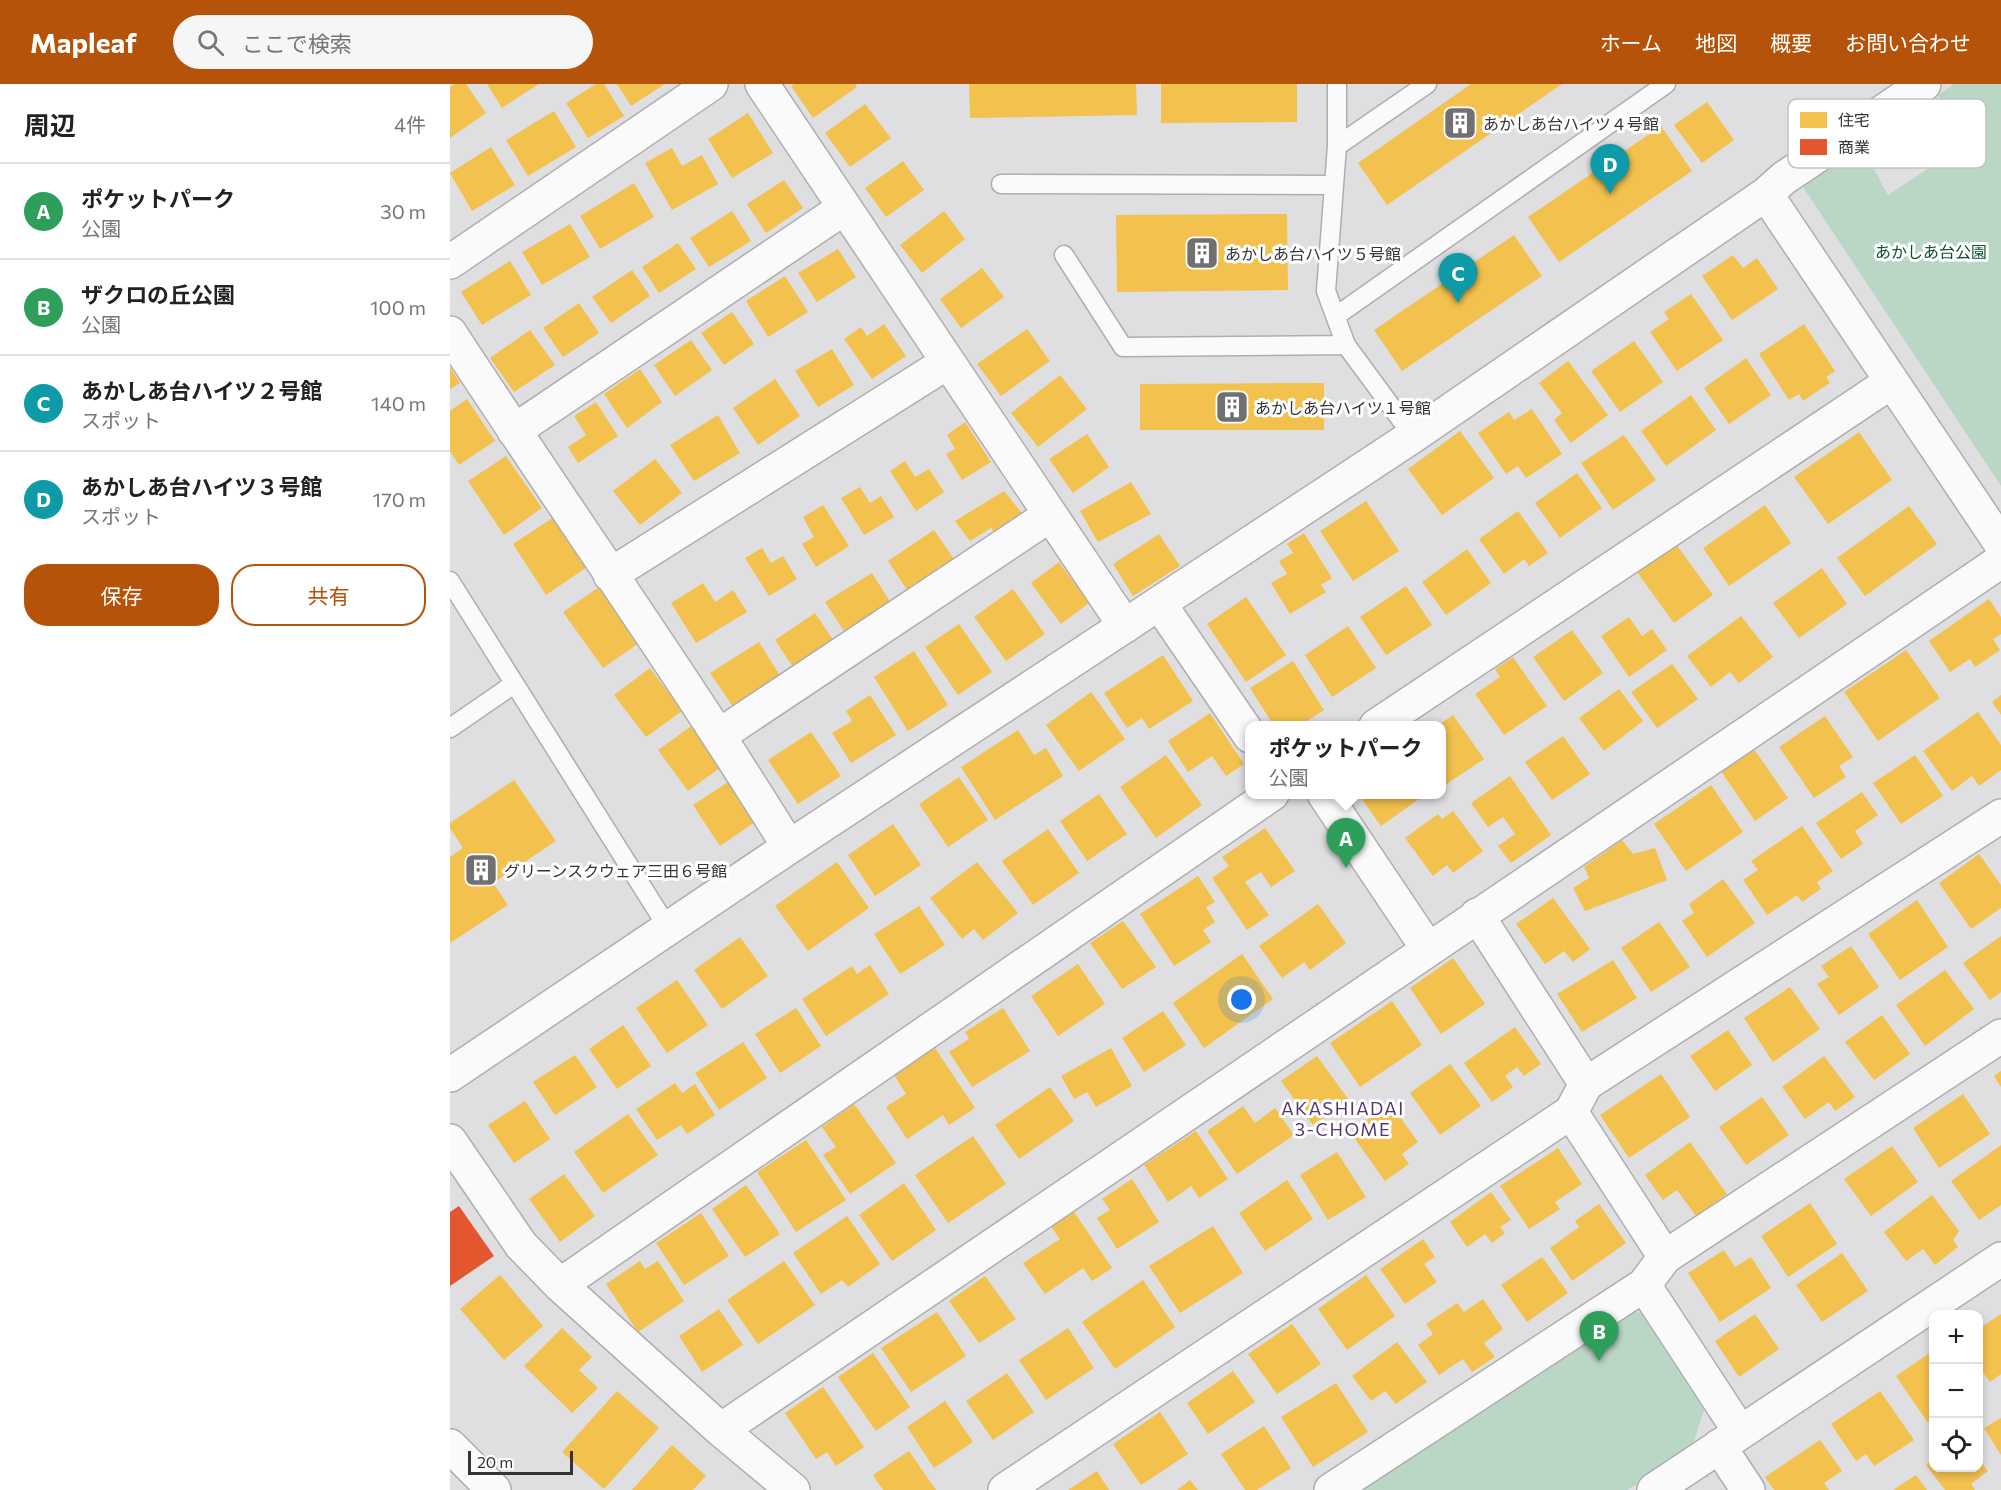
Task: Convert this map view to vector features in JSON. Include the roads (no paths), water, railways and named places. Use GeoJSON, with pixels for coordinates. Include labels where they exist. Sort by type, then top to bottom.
{"type":"FeatureCollection","features":[{"type":"Feature","properties":{"kind":"street"},"geometry":{"type":"LineString","coordinates":[[450,262],[711,84]]}},
{"type":"Feature","properties":{"kind":"street"},"geometry":{"type":"LineString","coordinates":[[762,84],[1125,626]]}},
{"type":"Feature","properties":{"kind":"street"},"geometry":{"type":"LineString","coordinates":[[1902,99],[1924,84]]}},
{"type":"Feature","properties":{"kind":"street"},"geometry":{"type":"LineString","coordinates":[[450,1075],[789,846],[1413,436],[1766,194],[1799,168]]}},
{"type":"Feature","properties":{"kind":"street"},"geometry":{"type":"LineString","coordinates":[[1766,194],[2001,544]]}},
{"type":"Feature","properties":{"kind":"street"},"geometry":{"type":"LineString","coordinates":[[513,431],[844,208]]}},
{"type":"Feature","properties":{"kind":"street"},"geometry":{"type":"LineString","coordinates":[[450,333],[513,431],[720,735],[789,846]]}},
{"type":"Feature","properties":{"kind":"street"},"geometry":{"type":"LineString","coordinates":[[610,575],[948,362]]}},
{"type":"Feature","properties":{"kind":"street"},"geometry":{"type":"LineString","coordinates":[[1383,721],[1891,382]]}},
{"type":"Feature","properties":{"kind":"street"},"geometry":{"type":"LineString","coordinates":[[720,735],[1050,515]]}},
{"type":"Feature","properties":{"kind":"street"},"geometry":{"type":"LineString","coordinates":[[721,1430],[2001,561]]}},
{"type":"Feature","properties":{"kind":"street"},"geometry":{"type":"LineString","coordinates":[[1160,603],[1245,729]]}},
{"type":"Feature","properties":{"kind":"street"},"geometry":{"type":"LineString","coordinates":[[560,1285],[1266,799]]}},
{"type":"Feature","properties":{"kind":"street"},"geometry":{"type":"LineString","coordinates":[[1327,799],[1428,949]]}},
{"type":"Feature","properties":{"kind":"street"},"geometry":{"type":"LineString","coordinates":[[1005,1490],[1579,1098],[2001,816]]}},
{"type":"Feature","properties":{"kind":"street"},"geometry":{"type":"LineString","coordinates":[[1477,915],[1665,1257]]}},
{"type":"Feature","properties":{"kind":"street"},"geometry":{"type":"LineString","coordinates":[[1331,1490],[1644,1285],[1665,1257],[2001,1036]]}},
{"type":"Feature","properties":{"kind":"street"},"geometry":{"type":"LineString","coordinates":[[450,1141],[521,1245],[560,1285],[721,1430],[793,1490]]}},
{"type":"Feature","properties":{"kind":"street"},"geometry":{"type":"LineString","coordinates":[[1654,1490],[2001,1259]]}},
{"type":"Feature","properties":{"kind":"street"},"geometry":{"type":"LineString","coordinates":[[1644,1285],[1730,1439],[1748,1490]]}},
{"type":"Feature","properties":{"kind":"street"},"geometry":{"type":"LineString","coordinates":[[450,1446],[495,1490]]}},
{"type":"Feature","properties":{"kind":"lane"},"geometry":{"type":"LineString","coordinates":[[1337,84],[1337,146],[1326,291],[1346,345],[1413,436]]}},
{"type":"Feature","properties":{"kind":"lane"},"geometry":{"type":"LineString","coordinates":[[1337,146],[1427,84]]}},
{"type":"Feature","properties":{"kind":"lane"},"geometry":{"type":"LineString","coordinates":[[1336,316],[1666,84]]}},
{"type":"Feature","properties":{"kind":"lane"},"geometry":{"type":"LineString","coordinates":[[1001,184],[1334,185]]}},
{"type":"Feature","properties":{"kind":"lane"},"geometry":{"type":"LineString","coordinates":[[1064,255],[1123,347],[1346,345]]}},
{"type":"Feature","properties":{"kind":"lane"},"geometry":{"type":"LineString","coordinates":[[450,581],[668,928]]}},
{"type":"Feature","properties":{"kind":"lane"},"geometry":{"type":"LineString","coordinates":[[450,728],[514,684]]}},
{"type":"Feature","properties":{"kind":"place","name":"あかしあ台ハイツ４号館"},"geometry":{"type":"Point","coordinates":[1460,123]}},
{"type":"Feature","properties":{"kind":"place","name":"あかしあ台ハイツ３号館"},"geometry":{"type":"Point","coordinates":[1610,194]}},
{"type":"Feature","properties":{"kind":"place","name":"あかしあ台ハイツ５号館"},"geometry":{"type":"Point","coordinates":[1202,253]}},
{"type":"Feature","properties":{"kind":"place","name":"あかしあ台ハイツ２号館"},"geometry":{"type":"Point","coordinates":[1458,303]}},
{"type":"Feature","properties":{"kind":"place","name":"あかしあ台ハイツ１号館"},"geometry":{"type":"Point","coordinates":[1232,407]}},
{"type":"Feature","properties":{"kind":"place","name":"ポケットパーク"},"geometry":{"type":"Point","coordinates":[1346,868]}},
{"type":"Feature","properties":{"kind":"place","name":"グリーンスクウェア三田６号館"},"geometry":{"type":"Point","coordinates":[481,870]}},
{"type":"Feature","properties":{"kind":"place","name":"ザクロの丘公園"},"geometry":{"type":"Point","coordinates":[1599,1361]}},
{"type":"Feature","properties":{"kind":"district","name":"AKASHIADAI 3-CHOME"},"geometry":{"type":"Point","coordinates":[1343,1118]}},
{"type":"Feature","properties":{"kind":"park label","name":"あかしあ台公園"},"geometry":{"type":"Point","coordinates":[1931,251]}}]}
